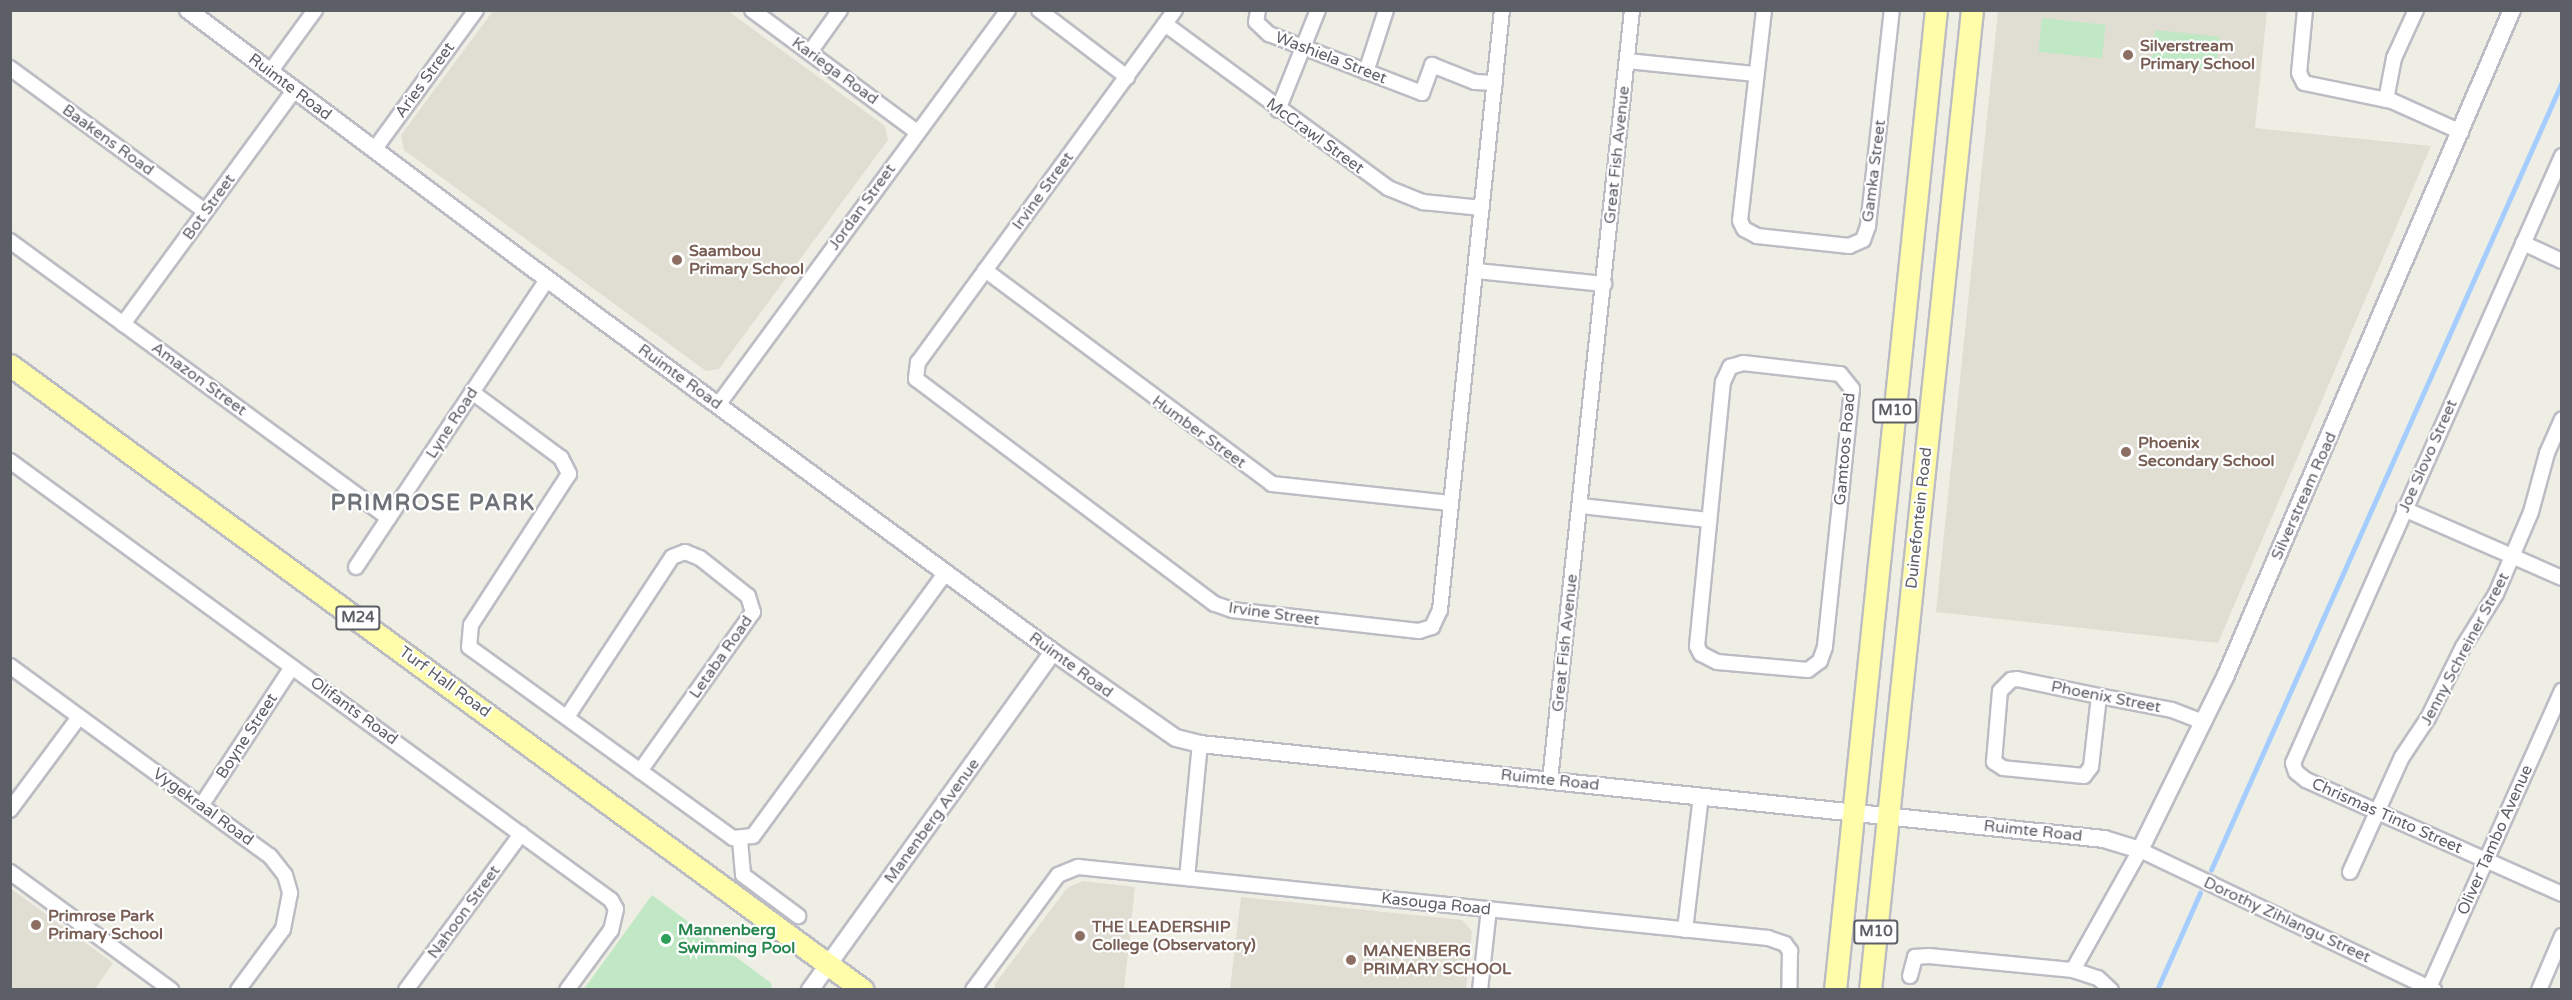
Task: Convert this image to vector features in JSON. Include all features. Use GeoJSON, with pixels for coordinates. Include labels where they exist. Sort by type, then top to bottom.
{"type":"FeatureCollection","features":[{"type":"Feature","properties":{"kind":"main road","name":"M10"},"geometry":{"type":"LineString","coordinates":[[1835,990],[1936,10]]}},
{"type":"Feature","properties":{"kind":"main road","name":"Duinefontein Road"},"geometry":{"type":"LineString","coordinates":[[1870,990],[1972,10]]}},
{"type":"Feature","properties":{"kind":"main road","name":"Turf Hall Road"},"geometry":{"type":"LineString","coordinates":[[16,370],[863,990]]}},
{"type":"Feature","properties":{"kind":"street","name":"Ruimte Road"},"geometry":{"type":"LineString","coordinates":[[188,10],[547,280],[1164,731],[1200,744],[2104,838],[2140,850]]}},
{"type":"Feature","properties":{"kind":"street"},"geometry":{"type":"LineString","coordinates":[[270,72],[315,10]]}},
{"type":"Feature","properties":{"kind":"street","name":"Aries Street"},"geometry":{"type":"LineString","coordinates":[[374,150],[476,10]]}},
{"type":"Feature","properties":{"kind":"street","name":"Kariega Road"},"geometry":{"type":"LineString","coordinates":[[752,10],[917,132]]}},
{"type":"Feature","properties":{"kind":"street"},"geometry":{"type":"LineString","coordinates":[[810,52],[840,10]]}},
{"type":"Feature","properties":{"kind":"street","name":"Jordan Street"},"geometry":{"type":"LineString","coordinates":[[718,405],[1008,10]]}},
{"type":"Feature","properties":{"kind":"street"},"geometry":{"type":"LineString","coordinates":[[1039,10],[1127,77]]}},
{"type":"Feature","properties":{"kind":"street","name":"Irvine Street"},"geometry":{"type":"LineString","coordinates":[[1175,10],[918,362],[917,382],[1215,604],[1232,610],[1424,631],[1435,623],[1440,610],[1502,10]]}},
{"type":"Feature","properties":{"kind":"street","name":"Washiela Street"},"geometry":{"type":"LineString","coordinates":[[1258,10],[1256,20],[1262,29],[1304,48],[1422,93],[1432,65],[1464,78],[1495,82]]}},
{"type":"Feature","properties":{"kind":"street"},"geometry":{"type":"LineString","coordinates":[[1278,110],[1318,10]]}},
{"type":"Feature","properties":{"kind":"street"},"geometry":{"type":"LineString","coordinates":[[1366,72],[1386,10]]}},
{"type":"Feature","properties":{"kind":"street","name":"Great Fish Avenue"},"geometry":{"type":"LineString","coordinates":[[1550,780],[1581,506],[1632,10]]}},
{"type":"Feature","properties":{"kind":"street","name":"Gamka Street"},"geometry":{"type":"LineString","coordinates":[[1764,10],[1740,214],[1744,229],[1757,236],[1856,245],[1863,240],[1868,226],[1892,10]]}},
{"type":"Feature","properties":{"kind":"street"},"geometry":{"type":"LineString","coordinates":[[2305,10],[2299,73],[2304,83],[2386,100],[2461,132]]}},
{"type":"Feature","properties":{"kind":"street"},"geometry":{"type":"LineString","coordinates":[[2386,100],[2394,58],[2416,10]]}},
{"type":"Feature","properties":{"kind":"street","name":"Silverstream Road"},"geometry":{"type":"LineString","coordinates":[[2073,970],[2140,850],[2204,722],[2512,10]]}},
{"type":"Feature","properties":{"kind":"street","name":"McCrawl Street"},"geometry":{"type":"LineString","coordinates":[[1165,24],[1278,110],[1400,195],[1440,206],[1482,208]]}},
{"type":"Feature","properties":{"kind":"street"},"geometry":{"type":"LineString","coordinates":[[1627,61],[1756,74]]}},
{"type":"Feature","properties":{"kind":"street","name":"Baakens Road"},"geometry":{"type":"LineString","coordinates":[[10,68],[205,211]]}},
{"type":"Feature","properties":{"kind":"street","name":"Bot Street"},"geometry":{"type":"LineString","coordinates":[[123,324],[294,90]]}},
{"type":"Feature","properties":{"kind":"street","name":"Joe Slovo Street"},"geometry":{"type":"LineString","coordinates":[[2295,756],[2562,156]]}},
{"type":"Feature","properties":{"kind":"street","name":"Amazon Street"},"geometry":{"type":"LineString","coordinates":[[10,241],[388,518]]}},
{"type":"Feature","properties":{"kind":"street"},"geometry":{"type":"LineString","coordinates":[[2523,243],[2562,261]]}},
{"type":"Feature","properties":{"kind":"street","name":"Humber Street"},"geometry":{"type":"LineString","coordinates":[[985,270],[1272,484],[1450,503]]}},
{"type":"Feature","properties":{"kind":"street"},"geometry":{"type":"LineString","coordinates":[[1476,271],[1604,284]]}},
{"type":"Feature","properties":{"kind":"street","name":"Lyne Road"},"geometry":{"type":"LineString","coordinates":[[356,567],[547,280]]}},
{"type":"Feature","properties":{"kind":"street","name":"Gamtoos Road"},"geometry":{"type":"LineString","coordinates":[[1743,363],[1833,373],[1845,378],[1852,396],[1825,646],[1815,667],[1799,670],[1729,663],[1701,654],[1696,638],[1708,520],[1723,382],[1730,367],[1743,363]]}},
{"type":"Feature","properties":{"kind":"street"},"geometry":{"type":"LineString","coordinates":[[472,392],[561,458],[569,474],[471,625],[469,646],[640,771],[740,840]]}},
{"type":"Feature","properties":{"kind":"street","name":"Jenny Schreiner Street"},"geometry":{"type":"LineString","coordinates":[[2350,872],[2402,757],[2428,718],[2514,556],[2562,419]]}},
{"type":"Feature","properties":{"kind":"street","name":"Olifants Road"},"geometry":{"type":"LineString","coordinates":[[10,461],[603,893],[616,909],[611,930],[567,990]]}},
{"type":"Feature","properties":{"kind":"street"},"geometry":{"type":"LineString","coordinates":[[1581,506],[1708,520]]}},
{"type":"Feature","properties":{"kind":"street"},"geometry":{"type":"LineString","coordinates":[[2404,509],[2562,578]]}},
{"type":"Feature","properties":{"kind":"street","name":"Letaba Road"},"geometry":{"type":"LineString","coordinates":[[567,717],[670,560],[685,552],[700,558],[748,596],[753,612],[640,771]]}},
{"type":"Feature","properties":{"kind":"street"},"geometry":{"type":"LineString","coordinates":[[740,840],[753,836],[946,572]]}},
{"type":"Feature","properties":{"kind":"street","name":"Manenberg Avenue"},"geometry":{"type":"LineString","coordinates":[[810,990],[1053,652]]}},
{"type":"Feature","properties":{"kind":"street","name":"Vygekraal Road"},"geometry":{"type":"LineString","coordinates":[[10,666],[270,856],[285,875],[290,893],[283,929],[238,990]]}},
{"type":"Feature","properties":{"kind":"street","name":"Boyne Street"},"geometry":{"type":"LineString","coordinates":[[201,806],[292,667]]}},
{"type":"Feature","properties":{"kind":"street","name":"Phoenix Street"},"geometry":{"type":"LineString","coordinates":[[2098,696],[2091,766],[2084,776],[2003,768],[1996,764],[1993,758],[2000,691],[2006,682],[2017,680],[2172,710],[2204,722]]}},
{"type":"Feature","properties":{"kind":"street","name":"Oliver Tambo Avenue"},"geometry":{"type":"LineString","coordinates":[[2430,989],[2562,690]]}},
{"type":"Feature","properties":{"kind":"street"},"geometry":{"type":"LineString","coordinates":[[10,810],[79,717]]}},
{"type":"Feature","properties":{"kind":"street"},"geometry":{"type":"LineString","coordinates":[[1187,878],[1200,744]]}},
{"type":"Feature","properties":{"kind":"street","name":"Chrismas Tinto Street"},"geometry":{"type":"LineString","coordinates":[[2295,756],[2294,768],[2300,776],[2562,894]]}},
{"type":"Feature","properties":{"kind":"street"},"geometry":{"type":"LineString","coordinates":[[1685,930],[1701,796]]}},
{"type":"Feature","properties":{"kind":"street","name":"Nahoon Street"},"geometry":{"type":"LineString","coordinates":[[406,990],[521,834]]}},
{"type":"Feature","properties":{"kind":"street"},"geometry":{"type":"LineString","coordinates":[[740,840],[743,875],[798,916]]}},
{"type":"Feature","properties":{"kind":"street","name":"Dorothy Zihlangu Street"},"geometry":{"type":"LineString","coordinates":[[2140,850],[2430,989]]}},
{"type":"Feature","properties":{"kind":"street","name":"Kasouga Road"},"geometry":{"type":"LineString","coordinates":[[973,990],[1063,870],[1078,867],[1768,938],[1788,947],[1789,990]]}},
{"type":"Feature","properties":{"kind":"street"},"geometry":{"type":"LineString","coordinates":[[10,872],[171,990]]}},
{"type":"Feature","properties":{"kind":"street"},"geometry":{"type":"LineString","coordinates":[[1480,990],[1489,909]]}},
{"type":"Feature","properties":{"kind":"street"},"geometry":{"type":"LineString","coordinates":[[2539,990],[2562,936]]}},
{"type":"Feature","properties":{"kind":"street"},"geometry":{"type":"LineString","coordinates":[[1910,976],[1912,960],[1920,956],[2073,970],[2098,978],[2111,990]]}},
{"type":"Feature","properties":{"kind":"shaded area","name":"Saambou Primary School"},"geometry":{"type":"Polygon","coordinates":[[[727,10],[885,126],[888,140],[719,369],[706,371],[404,150],[401,135],[493,11],[727,10]]]}},
{"type":"Feature","properties":{"kind":"shaded area","name":"Phoenix Secondary School"},"geometry":{"type":"Polygon","coordinates":[[[1998,11],[2267,11],[2255,128],[2431,146],[2218,643],[1936,612],[1998,11]]]}},
{"type":"Feature","properties":{"kind":"shaded area","name":"THE LEADERSHIP College (Observatory)"},"geometry":{"type":"Polygon","coordinates":[[[1083,881],[1135,887],[1124,989],[995,989],[995,984],[1067,888],[1083,881]]]}},
{"type":"Feature","properties":{"kind":"shaded area","name":"Primrose Park Primary School"},"geometry":{"type":"Polygon","coordinates":[[[10,888],[113,963],[95,989],[11,989],[10,888]]]}},
{"type":"Feature","properties":{"kind":"shaded area","name":"MANENBERG PRIMARY SCHOOL"},"geometry":{"type":"Polygon","coordinates":[[[1241,897],[1462,920],[1472,931],[1466,989],[1230,989],[1241,897]]]}},
{"type":"Feature","properties":{"kind":"green space"},"geometry":{"type":"Polygon","coordinates":[[[2042,18],[2106,25],[2102,59],[2038,52],[2042,18]]]}},
{"type":"Feature","properties":{"kind":"green space"},"geometry":{"type":"Polygon","coordinates":[[[2155,30],[2220,37],[2216,71],[2151,64],[2155,30]]]}},
{"type":"Feature","properties":{"kind":"green space","name":"Mannenberg Swimming Pool"},"geometry":{"type":"Polygon","coordinates":[[[652,895],[771,983],[772,989],[584,989],[652,895]]]}},
{"type":"Feature","properties":{"kind":"waterway"},"geometry":{"type":"LineString","coordinates":[[2211,870],[2562,82]]}},
{"type":"Feature","properties":{"kind":"waterway"},"geometry":{"type":"LineString","coordinates":[[2157,990],[2200,893]]}},
{"type":"Feature","properties":{"kind":"place","name":"Silverstream Primary School"},"geometry":{"type":"Point","coordinates":[2128,55]}},
{"type":"Feature","properties":{"kind":"place","name":"Saambou Primary School"},"geometry":{"type":"Point","coordinates":[677,260]}},
{"type":"Feature","properties":{"kind":"place","name":"Phoenix Secondary School"},"geometry":{"type":"Point","coordinates":[2126,452]}},
{"type":"Feature","properties":{"kind":"place","name":"Primrose Park Primary School"},"geometry":{"type":"Point","coordinates":[36,925]}},
{"type":"Feature","properties":{"kind":"place","name":"THE LEADERSHIP College (Observatory)"},"geometry":{"type":"Point","coordinates":[1080,936]}},
{"type":"Feature","properties":{"kind":"place","name":"Mannenberg Swimming Pool"},"geometry":{"type":"Point","coordinates":[666,939]}},
{"type":"Feature","properties":{"kind":"place","name":"MANENBERG PRIMARY SCHOOL"},"geometry":{"type":"Point","coordinates":[1351,960]}},
{"type":"Feature","properties":{"kind":"district","name":"PRIMROSE PARK"},"geometry":{"type":"Point","coordinates":[433,504]}}]}
